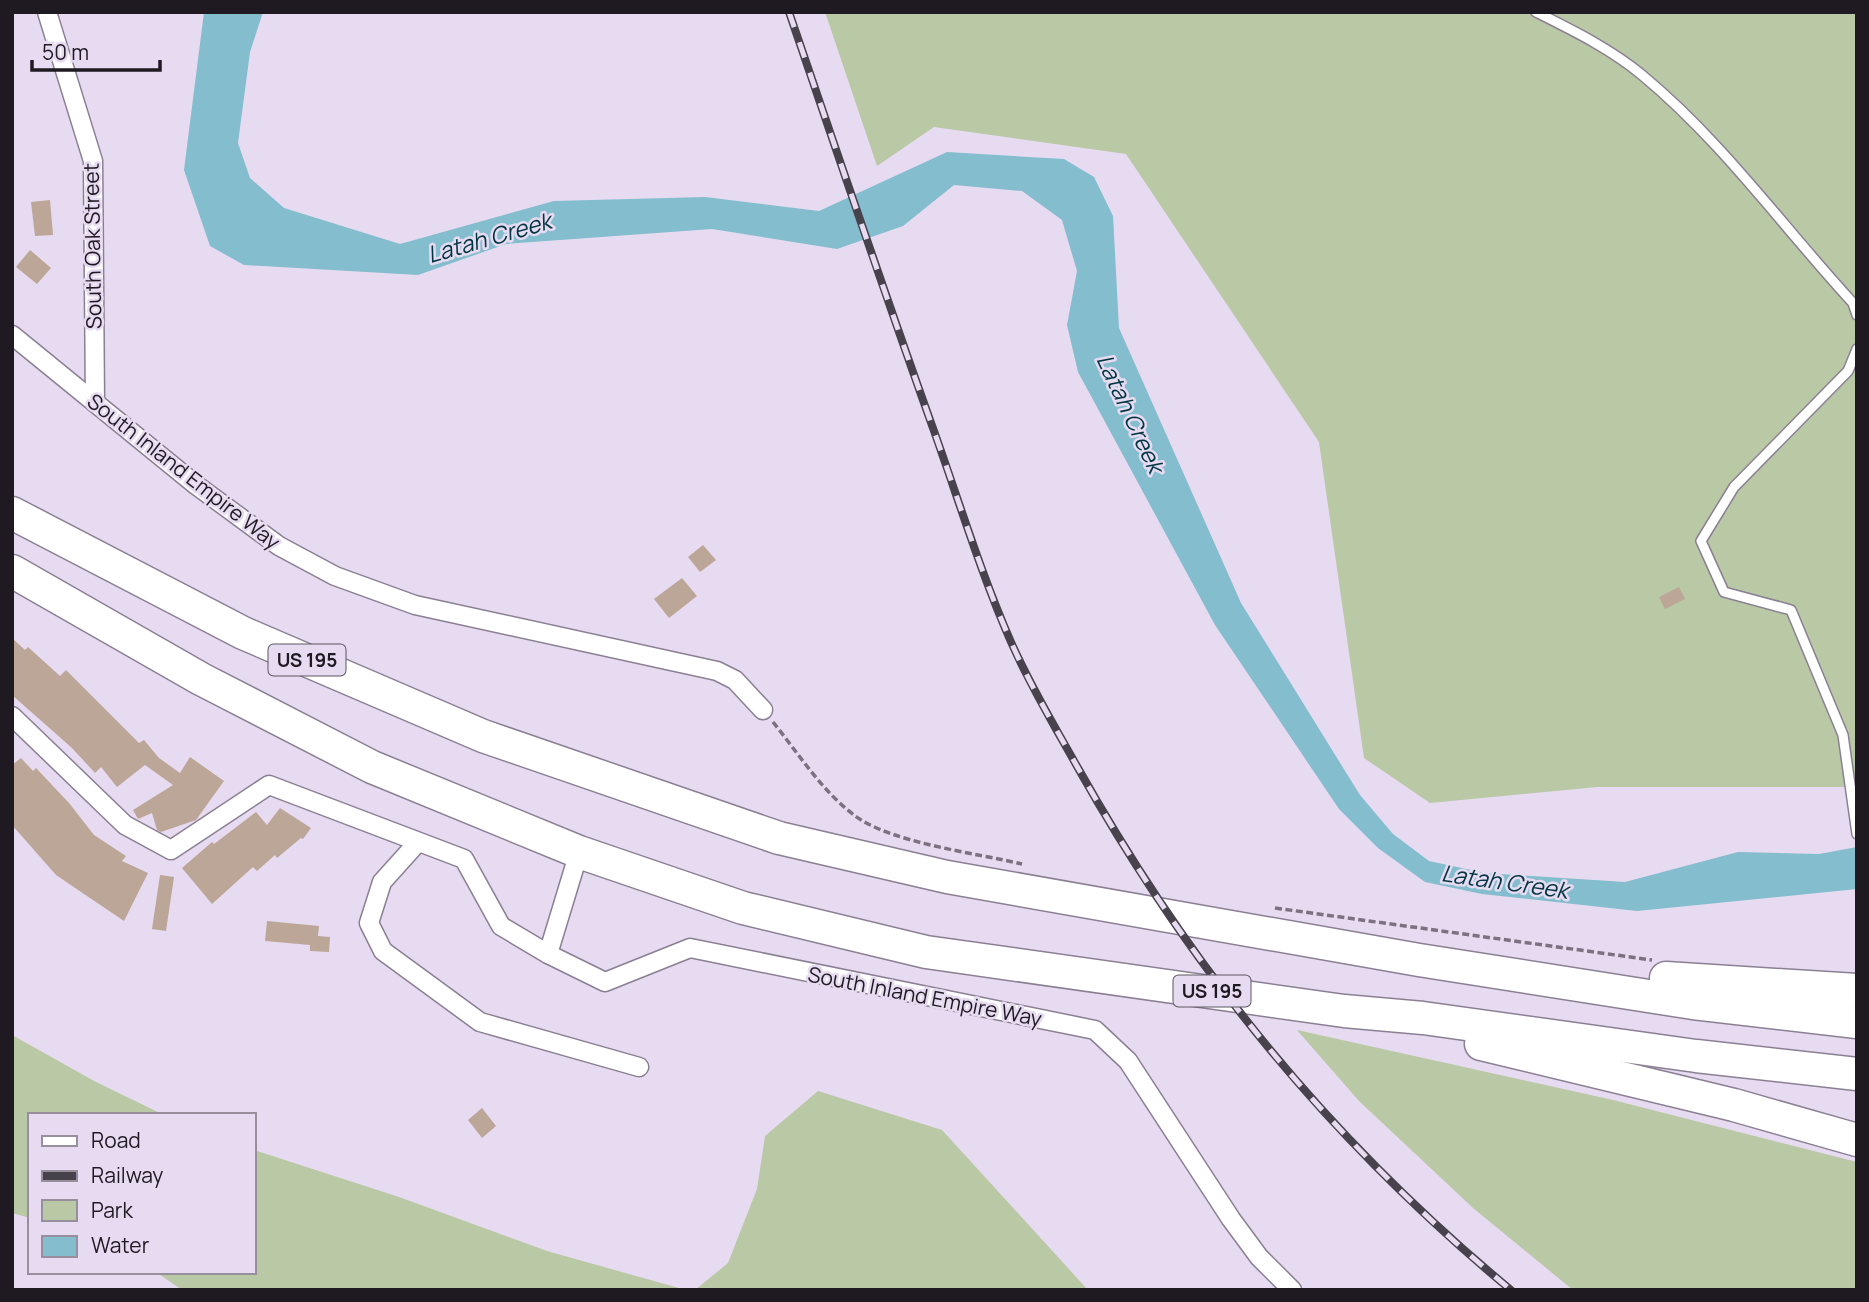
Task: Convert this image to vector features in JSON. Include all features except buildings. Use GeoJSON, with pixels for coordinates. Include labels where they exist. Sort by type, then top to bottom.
{"type":"FeatureCollection","features":[{"type":"Feature","properties":{"kind":"highway","name":"US 195"},"geometry":{"type":"LineString","coordinates":[[12,513],[243,633],[483,736],[779,838],[947,877],[1360,949],[1693,1003],[1857,1022]]}},
{"type":"Feature","properties":{"kind":"highway","name":"US 195"},"geometry":{"type":"LineString","coordinates":[[12,571],[201,679],[372,767],[579,852],[743,908],[926,952],[1344,1011],[1857,1074]]}},
{"type":"Feature","properties":{"kind":"highway"},"geometry":{"type":"LineString","coordinates":[[1360,949],[1476,951],[1692,981],[1857,990]]}},
{"type":"Feature","properties":{"kind":"highway"},"geometry":{"type":"LineString","coordinates":[[1344,1011],[1734,1105],[1857,1140]]}},
{"type":"Feature","properties":{"kind":"street","name":"South Oak Street"},"geometry":{"type":"LineString","coordinates":[[47,12],[93,161],[95,403]]}},
{"type":"Feature","properties":{"kind":"street","name":"South Inland Empire Way"},"geometry":{"type":"LineString","coordinates":[[12,335],[196,485],[279,546],[335,576],[415,605],[717,671],[735,680],[763,710]]}},
{"type":"Feature","properties":{"kind":"street","name":"South Inland Empire Way"},"geometry":{"type":"LineString","coordinates":[[12,716],[125,825],[171,850],[269,785],[464,859],[501,926],[548,954],[605,982],[690,948],[1095,1030],[1128,1061],[1230,1219],[1259,1257],[1292,1290]]}},
{"type":"Feature","properties":{"kind":"street"},"geometry":{"type":"LineString","coordinates":[[418,842],[382,882],[369,923],[383,951],[480,1022],[639,1067]]}},
{"type":"Feature","properties":{"kind":"street"},"geometry":{"type":"LineString","coordinates":[[548,954],[579,852]]}},
{"type":"Feature","properties":{"kind":"lane"},"geometry":{"type":"LineString","coordinates":[[1536,12],[1575,31],[1641,74],[1711,139],[1853,303],[1857,315]]}},
{"type":"Feature","properties":{"kind":"lane"},"geometry":{"type":"LineString","coordinates":[[1857,349],[1848,372],[1734,487],[1701,541],[1724,592],[1791,610],[1838,718],[1857,834]]}},
{"type":"Feature","properties":{"kind":"path"},"geometry":{"type":"LineString","coordinates":[[763,710],[836,799],[864,822],[895,835],[1031,866]]}},
{"type":"Feature","properties":{"kind":"path"},"geometry":{"type":"LineString","coordinates":[[1266,907],[1658,960]]}},
{"type":"Feature","properties":{"kind":"green space"},"geometry":{"type":"Polygon","coordinates":[[[825,12],[1857,12],[1857,787],[1597,787],[1430,803],[1364,758],[1319,442],[1126,154],[934,127],[877,166],[825,12]]]}},
{"type":"Feature","properties":{"kind":"green space"},"geometry":{"type":"Polygon","coordinates":[[[1297,1030],[1613,1100],[1857,1162],[1857,1290],[1573,1290],[1473,1208],[1359,1101],[1297,1030]]]}},
{"type":"Feature","properties":{"kind":"green space"},"geometry":{"type":"Polygon","coordinates":[[[12,1035],[96,1082],[160,1113],[28,1113],[28,1217],[12,1213],[12,1035]]]}},
{"type":"Feature","properties":{"kind":"green space"},"geometry":{"type":"Polygon","coordinates":[[[818,1091],[942,1130],[1088,1290],[695,1290],[728,1263],[757,1189],[765,1136],[818,1091]]]}},
{"type":"Feature","properties":{"kind":"green space"},"geometry":{"type":"Polygon","coordinates":[[[256,1151],[399,1197],[547,1251],[686,1290],[182,1290],[159,1274],[256,1274],[256,1151]]]}},
{"type":"Feature","properties":{"kind":"water","name":"Latah Creek"},"geometry":{"type":"Polygon","coordinates":[[[204,12],[263,12],[250,52],[238,143],[250,178],[284,208],[400,244],[554,201],[705,197],[819,211],[947,152],[1064,159],[1094,177],[1113,216],[1119,328],[1241,603],[1360,795],[1393,834],[1429,861],[1485,873],[1625,882],[1738,852],[1819,854],[1857,847],[1857,889],[1637,911],[1482,894],[1425,882],[1378,848],[1339,809],[1215,625],[1078,372],[1067,325],[1077,271],[1062,220],[1022,191],[954,185],[903,226],[837,249],[712,229],[506,244],[418,275],[244,265],[210,246],[184,170],[204,12]]]}},
{"type":"Feature","properties":{"kind":"railway"},"geometry":{"type":"LineString","coordinates":[[789,12],[990,590],[1018,658],[1060,737],[1122,843],[1168,914],[1270,1049],[1325,1113],[1383,1174],[1511,1290]]}}]}
